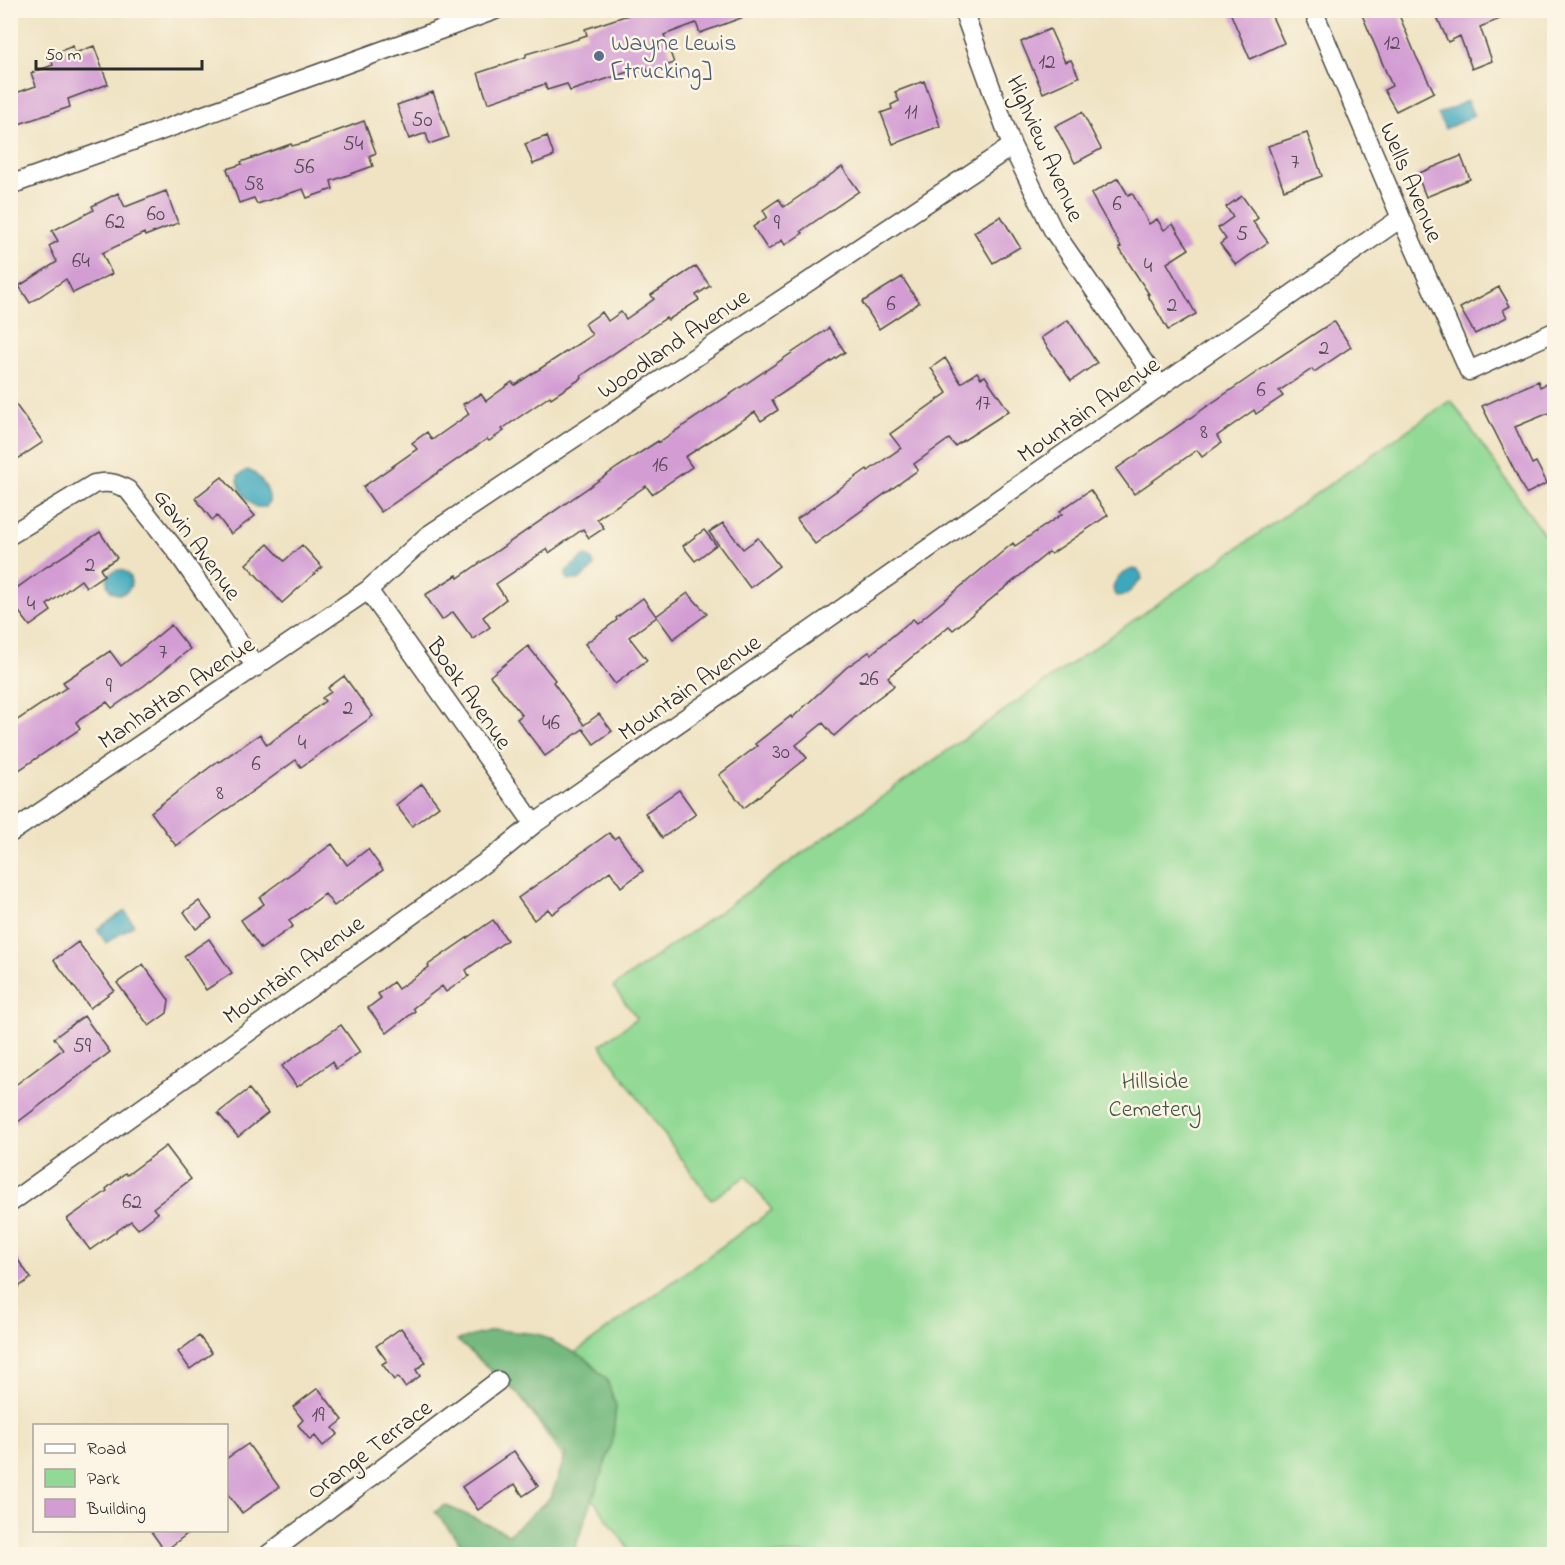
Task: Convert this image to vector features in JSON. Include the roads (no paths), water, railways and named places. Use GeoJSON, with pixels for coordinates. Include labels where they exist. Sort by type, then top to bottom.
{"type":"FeatureCollection","features":[{"type":"Feature","properties":{"kind":"street"},"geometry":{"type":"LineString","coordinates":[[10,185],[495,10]]}},
{"type":"Feature","properties":{"kind":"street","name":"Highview Avenue"},"geometry":{"type":"LineString","coordinates":[[963,10],[1012,146],[1053,230],[1161,387]]}},
{"type":"Feature","properties":{"kind":"street","name":"Wells Avenue"},"geometry":{"type":"LineString","coordinates":[[1313,10],[1469,371],[1554,332]]}},
{"type":"Feature","properties":{"kind":"street","name":"Woodland Avenue"},"geometry":{"type":"LineString","coordinates":[[368,590],[427,536],[1012,146]]}},
{"type":"Feature","properties":{"kind":"street","name":"Mountain Avenue"},"geometry":{"type":"LineString","coordinates":[[10,1203],[130,1119],[169,1088],[534,825],[1401,218]]}},
{"type":"Feature","properties":{"kind":"street","name":"Gavin Avenue"},"geometry":{"type":"LineString","coordinates":[[10,535],[94,484],[105,481],[117,483],[134,495],[177,552],[256,667]]}},
{"type":"Feature","properties":{"kind":"street","name":"Manhattan Avenue"},"geometry":{"type":"LineString","coordinates":[[10,833],[368,590]]}},
{"type":"Feature","properties":{"kind":"street","name":"Boak Avenue"},"geometry":{"type":"LineString","coordinates":[[368,590],[534,825]]}},
{"type":"Feature","properties":{"kind":"street","name":"Orange Terrace"},"geometry":{"type":"LineString","coordinates":[[269,1554],[498,1381]]}},
{"type":"Feature","properties":{"kind":"water"},"geometry":{"type":"Polygon","coordinates":[[[1467,101],[1474,116],[1445,129],[1438,114],[1467,101]]]}},
{"type":"Feature","properties":{"kind":"water"},"geometry":{"type":"Polygon","coordinates":[[[247,470],[255,474],[266,488],[269,502],[266,507],[256,507],[240,489],[238,476],[247,470]]]}},
{"type":"Feature","properties":{"kind":"water"},"geometry":{"type":"Polygon","coordinates":[[[586,556],[592,560],[594,567],[579,580],[569,580],[566,571],[586,556]]]}},
{"type":"Feature","properties":{"kind":"water"},"geometry":{"type":"Polygon","coordinates":[[[1133,569],[1138,570],[1142,579],[1126,595],[1116,596],[1113,587],[1115,583],[1120,576],[1133,569]]]}},
{"type":"Feature","properties":{"kind":"water"},"geometry":{"type":"Polygon","coordinates":[[[119,570],[124,571],[130,577],[130,587],[124,593],[119,594],[114,593],[108,587],[107,582],[108,577],[114,571],[119,570]]]}},
{"type":"Feature","properties":{"kind":"water"},"geometry":{"type":"Polygon","coordinates":[[[125,911],[134,925],[106,943],[97,929],[125,911]]]}},
{"type":"Feature","properties":{"kind":"place","name":"Wayne Lewis [trucking]"},"geometry":{"type":"Point","coordinates":[599,56]}},
{"type":"Feature","properties":{"kind":"park label","name":"Hillside Cemetery"},"geometry":{"type":"Point","coordinates":[1155,1094]}}]}
